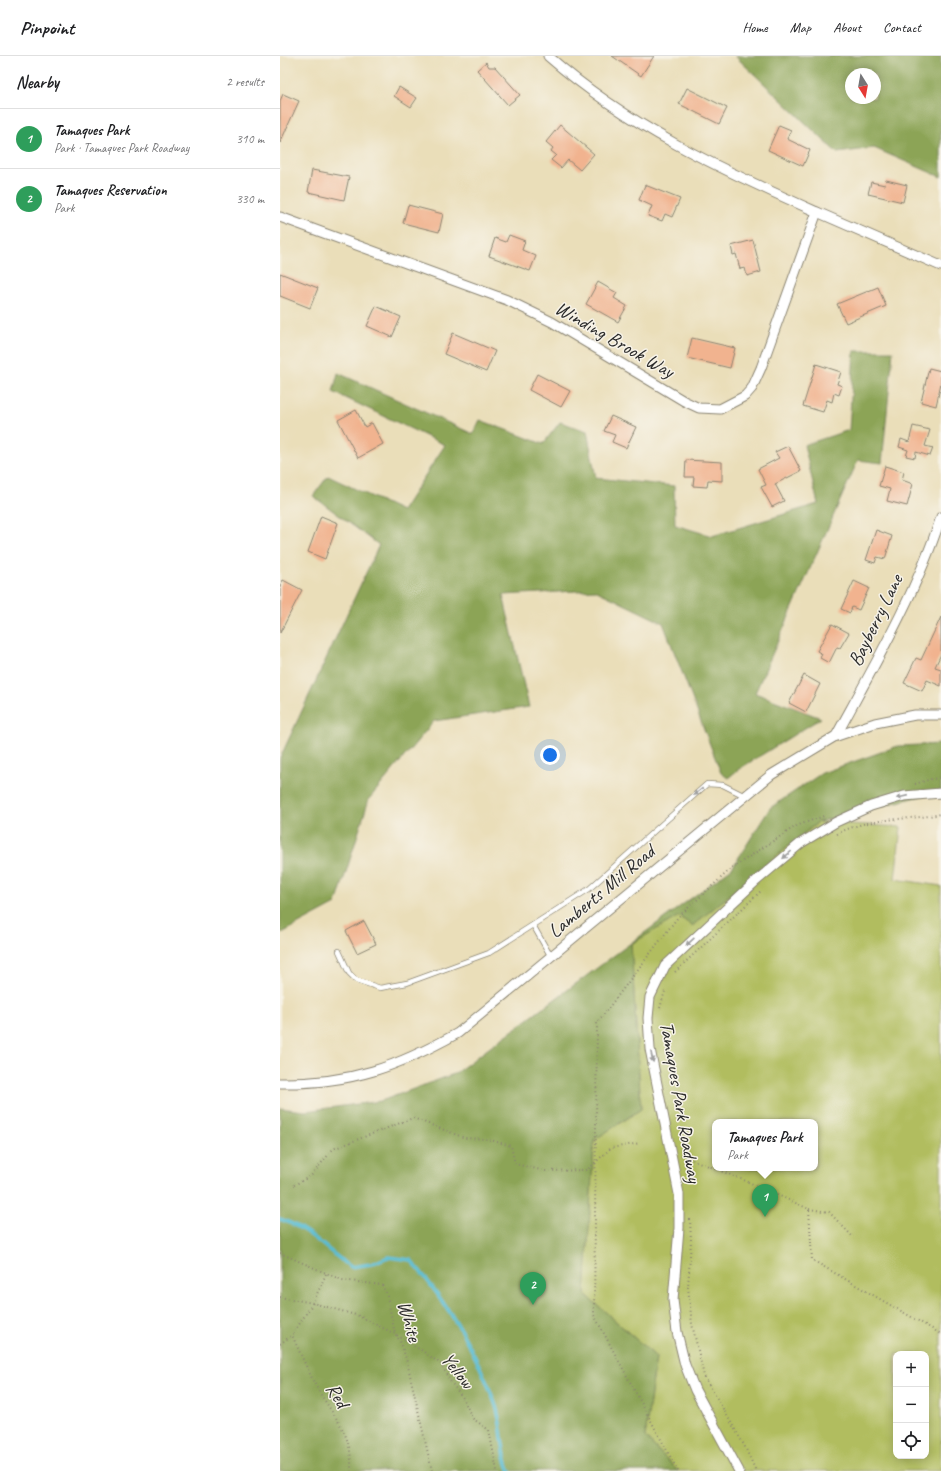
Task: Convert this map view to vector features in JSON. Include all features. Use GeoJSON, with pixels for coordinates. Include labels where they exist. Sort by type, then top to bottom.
{"type":"FeatureCollection","features":[{"type":"Feature","properties":{"kind":"street"},"geometry":{"type":"LineString","coordinates":[[548,56],[568,74],[624,114],[683,149],[817,212],[941,266]]}},
{"type":"Feature","properties":{"kind":"street","name":"Winding Brook Way"},"geometry":{"type":"LineString","coordinates":[[280,217],[507,300],[552,322],[684,401],[699,408],[720,409],[745,396],[752,388],[761,368],[817,212]]}},
{"type":"Feature","properties":{"kind":"street","name":"Bayberry Lane"},"geometry":{"type":"LineString","coordinates":[[836,736],[904,607],[941,517]]}},
{"type":"Feature","properties":{"kind":"street","name":"Lamberts Mill Road"},"geometry":{"type":"LineString","coordinates":[[280,1083],[305,1084],[340,1080],[380,1070],[419,1055],[458,1033],[771,775],[836,736],[882,722],[915,715],[941,715]]}},
{"type":"Feature","properties":{"kind":"street","name":"Tamaques Park Roadway"},"geometry":{"type":"LineString","coordinates":[[739,1471],[695,1390],[685,1365],[677,1332],[673,1300],[679,1228],[679,1194],[650,1049],[648,1018],[650,997],[664,966],[756,881],[801,843],[836,822],[871,806],[904,796],[941,793]]}},
{"type":"Feature","properties":{"kind":"lane"},"geometry":{"type":"LineString","coordinates":[[339,950],[349,972],[356,980],[380,988],[392,987],[489,953],[589,889],[707,784],[723,785],[745,796]]}},
{"type":"Feature","properties":{"kind":"lane"},"geometry":{"type":"LineString","coordinates":[[533,925],[550,957]]}},
{"type":"Feature","properties":{"kind":"path"},"geometry":{"type":"LineString","coordinates":[[908,787],[931,779],[941,778]]}},
{"type":"Feature","properties":{"kind":"path"},"geometry":{"type":"LineString","coordinates":[[836,835],[848,828],[891,818],[941,814]]}},
{"type":"Feature","properties":{"kind":"path"},"geometry":{"type":"LineString","coordinates":[[678,1471],[594,1315],[597,1023],[678,917],[732,868],[796,826],[826,816]]}},
{"type":"Feature","properties":{"kind":"path"},"geometry":{"type":"LineString","coordinates":[[674,973],[763,890]]}},
{"type":"Feature","properties":{"kind":"path"},"geometry":{"type":"LineString","coordinates":[[660,1008],[666,985]]}},
{"type":"Feature","properties":{"kind":"path"},"geometry":{"type":"LineString","coordinates":[[294,1185],[311,1176],[333,1149],[413,1118],[465,1138],[487,1140],[511,1146],[515,1164],[545,1171],[587,1170],[611,1148],[640,1143]]}},
{"type":"Feature","properties":{"kind":"path"},"geometry":{"type":"LineString","coordinates":[[671,1150],[712,1167]]}},
{"type":"Feature","properties":{"kind":"path"},"geometry":{"type":"LineString","coordinates":[[680,1154],[681,1162]]}},
{"type":"Feature","properties":{"kind":"path"},"geometry":{"type":"LineString","coordinates":[[722,1171],[809,1209],[829,1212],[852,1236]]}},
{"type":"Feature","properties":{"kind":"path"},"geometry":{"type":"LineString","coordinates":[[809,1209],[812,1260],[941,1334]]}},
{"type":"Feature","properties":{"kind":"path"},"geometry":{"type":"LineString","coordinates":[[690,1213],[691,1241],[688,1287],[691,1317],[704,1376],[744,1445],[756,1471]]}},
{"type":"Feature","properties":{"kind":"path","name":"White"},"geometry":{"type":"LineString","coordinates":[[280,1253],[342,1280],[382,1285],[387,1295],[395,1334],[401,1343],[407,1362],[432,1471]]}},
{"type":"Feature","properties":{"kind":"path"},"geometry":{"type":"LineString","coordinates":[[280,1344],[292,1335],[313,1303],[326,1274]]}},
{"type":"Feature","properties":{"kind":"path","name":"Yellow"},"geometry":{"type":"LineString","coordinates":[[280,1297],[313,1303],[359,1316],[395,1334],[441,1364],[450,1381],[463,1398],[472,1418],[489,1430],[498,1471]]}},
{"type":"Feature","properties":{"kind":"path","name":"Red"},"geometry":{"type":"LineString","coordinates":[[292,1335],[317,1388],[345,1432],[352,1455],[352,1471]]}},
{"type":"Feature","properties":{"kind":"green space"},"geometry":{"type":"Polygon","coordinates":[[[735,56],[941,56],[941,177],[874,148],[837,153],[735,56]]]}},
{"type":"Feature","properties":{"kind":"green space"},"geometry":{"type":"Polygon","coordinates":[[[854,351],[893,351],[882,463],[858,460],[755,693],[821,718],[739,769],[728,778],[721,773],[663,623],[595,590],[503,595],[529,707],[434,721],[369,799],[336,904],[280,934],[280,758],[379,545],[313,496],[328,476],[402,511],[445,445],[333,392],[338,373],[473,434],[480,420],[543,444],[560,422],[587,431],[596,478],[674,486],[675,525],[712,536],[818,504],[804,445],[849,430],[854,351]]]}},
{"type":"Feature","properties":{"kind":"green space"},"geometry":{"type":"Polygon","coordinates":[[[941,744],[941,791],[818,822],[692,926],[679,916],[631,944],[641,1109],[594,1140],[585,1294],[656,1357],[645,1437],[678,1471],[280,1471],[280,1108],[305,1111],[381,1101],[454,1074],[732,868],[770,808],[822,773],[898,746],[941,744]]]}},
{"type":"Feature","properties":{"kind":"green space"},"geometry":{"type":"Polygon","coordinates":[[[818,822],[901,827],[895,879],[941,886],[941,1471],[678,1471],[645,1437],[656,1357],[585,1294],[594,1140],[641,1109],[631,944],[679,916],[692,926],[818,822]]]}},
{"type":"Feature","properties":{"kind":"building"},"geometry":{"type":"Polygon","coordinates":[[[612,56],[654,56],[641,76],[612,56]]]}},
{"type":"Feature","properties":{"kind":"building"},"geometry":{"type":"Polygon","coordinates":[[[486,62],[489,67],[495,67],[520,95],[508,105],[477,70],[486,62]]]}},
{"type":"Feature","properties":{"kind":"building"},"geometry":{"type":"Polygon","coordinates":[[[399,87],[417,98],[411,107],[394,96],[399,87]]]}},
{"type":"Feature","properties":{"kind":"building"},"geometry":{"type":"Polygon","coordinates":[[[687,88],[727,108],[719,124],[679,104],[687,88]]]}},
{"type":"Feature","properties":{"kind":"building"},"geometry":{"type":"Polygon","coordinates":[[[283,94],[299,101],[280,143],[280,101],[283,94]]]}},
{"type":"Feature","properties":{"kind":"building"},"geometry":{"type":"Polygon","coordinates":[[[560,125],[594,154],[580,170],[568,160],[561,168],[551,160],[556,155],[551,151],[553,148],[546,142],[560,125]]]}},
{"type":"Feature","properties":{"kind":"building"},"geometry":{"type":"Polygon","coordinates":[[[779,125],[791,130],[787,139],[810,150],[803,166],[768,150],[779,125]]]}},
{"type":"Feature","properties":{"kind":"building"},"geometry":{"type":"Polygon","coordinates":[[[312,170],[349,177],[344,200],[308,192],[312,170]]]}},
{"type":"Feature","properties":{"kind":"building"},"geometry":{"type":"Polygon","coordinates":[[[886,180],[907,185],[903,202],[868,194],[871,182],[885,185],[886,180]]]}},
{"type":"Feature","properties":{"kind":"building"},"geometry":{"type":"Polygon","coordinates":[[[645,185],[680,199],[672,217],[665,214],[662,221],[648,216],[652,206],[639,200],[645,185]]]}},
{"type":"Feature","properties":{"kind":"building"},"geometry":{"type":"Polygon","coordinates":[[[408,205],[443,214],[439,232],[403,223],[408,205]]]}},
{"type":"Feature","properties":{"kind":"building"},"geometry":{"type":"Polygon","coordinates":[[[509,235],[525,241],[522,250],[536,256],[530,271],[489,256],[495,238],[506,242],[509,235]]]}},
{"type":"Feature","properties":{"kind":"building"},"geometry":{"type":"Polygon","coordinates":[[[753,240],[761,272],[747,276],[745,268],[740,269],[736,254],[733,255],[731,246],[753,240]]]}},
{"type":"Feature","properties":{"kind":"building"},"geometry":{"type":"Polygon","coordinates":[[[280,273],[318,288],[310,308],[280,296],[280,273]]]}},
{"type":"Feature","properties":{"kind":"building"},"geometry":{"type":"Polygon","coordinates":[[[598,282],[617,293],[614,298],[627,306],[618,322],[586,304],[598,282]]]}},
{"type":"Feature","properties":{"kind":"building"},"geometry":{"type":"Polygon","coordinates":[[[878,287],[886,306],[846,323],[837,304],[878,287]]]}},
{"type":"Feature","properties":{"kind":"building"},"geometry":{"type":"Polygon","coordinates":[[[376,306],[401,317],[392,337],[367,326],[376,306]]]}},
{"type":"Feature","properties":{"kind":"building"},"geometry":{"type":"Polygon","coordinates":[[[453,333],[495,351],[486,372],[444,354],[453,333]]]}},
{"type":"Feature","properties":{"kind":"building"},"geometry":{"type":"Polygon","coordinates":[[[692,338],[735,348],[730,368],[687,358],[692,338]]]}},
{"type":"Feature","properties":{"kind":"building"},"geometry":{"type":"Polygon","coordinates":[[[816,364],[841,372],[837,384],[842,386],[839,395],[834,393],[832,402],[827,400],[823,412],[803,406],[816,364]]]}},
{"type":"Feature","properties":{"kind":"building"},"geometry":{"type":"Polygon","coordinates":[[[929,368],[941,371],[941,383],[936,406],[921,402],[929,368]]]}},
{"type":"Feature","properties":{"kind":"building"},"geometry":{"type":"Polygon","coordinates":[[[537,374],[570,391],[561,407],[529,390],[537,374]]]}},
{"type":"Feature","properties":{"kind":"building"},"geometry":{"type":"Polygon","coordinates":[[[356,410],[365,427],[372,423],[383,444],[358,458],[338,420],[356,410]]]}},
{"type":"Feature","properties":{"kind":"building"},"geometry":{"type":"Polygon","coordinates":[[[611,416],[636,427],[626,448],[612,442],[615,435],[604,431],[611,416]]]}},
{"type":"Feature","properties":{"kind":"building"},"geometry":{"type":"Polygon","coordinates":[[[913,426],[930,430],[925,446],[933,448],[930,456],[916,452],[915,458],[906,456],[908,450],[899,447],[901,439],[909,442],[913,426]]]}},
{"type":"Feature","properties":{"kind":"building"},"geometry":{"type":"Polygon","coordinates":[[[788,446],[801,471],[775,484],[784,501],[772,507],[761,487],[766,485],[758,469],[779,458],[775,452],[788,446]]]}},
{"type":"Feature","properties":{"kind":"building"},"geometry":{"type":"Polygon","coordinates":[[[686,460],[722,462],[722,481],[708,480],[707,487],[693,486],[694,477],[685,477],[686,460]]]}},
{"type":"Feature","properties":{"kind":"building"},"geometry":{"type":"Polygon","coordinates":[[[885,466],[904,472],[902,480],[913,484],[907,506],[887,501],[890,489],[879,486],[885,466]]]}},
{"type":"Feature","properties":{"kind":"building"},"geometry":{"type":"Polygon","coordinates":[[[321,516],[338,523],[325,559],[308,552],[321,516]]]}},
{"type":"Feature","properties":{"kind":"building"},"geometry":{"type":"Polygon","coordinates":[[[876,530],[892,536],[885,559],[877,557],[875,563],[866,560],[876,530]]]}},
{"type":"Feature","properties":{"kind":"building"},"geometry":{"type":"Polygon","coordinates":[[[283,580],[302,590],[280,633],[280,586],[283,580]]]}},
{"type":"Feature","properties":{"kind":"building"},"geometry":{"type":"Polygon","coordinates":[[[854,581],[869,588],[859,610],[852,607],[850,613],[841,609],[854,581]]]}},
{"type":"Feature","properties":{"kind":"building"},"geometry":{"type":"Polygon","coordinates":[[[941,617],[941,654],[935,667],[941,669],[941,686],[927,680],[922,691],[904,683],[916,658],[921,660],[941,617]]]}},
{"type":"Feature","properties":{"kind":"building"},"geometry":{"type":"Polygon","coordinates":[[[832,624],[849,633],[840,648],[837,647],[829,663],[820,658],[822,654],[817,651],[832,624]]]}},
{"type":"Feature","properties":{"kind":"building"},"geometry":{"type":"Polygon","coordinates":[[[804,675],[820,684],[806,712],[789,703],[804,675]]]}},
{"type":"Feature","properties":{"kind":"building"},"geometry":{"type":"Polygon","coordinates":[[[364,921],[376,944],[357,953],[346,931],[364,921]]]}},
{"type":"Feature","properties":{"kind":"waterway"},"geometry":{"type":"LineString","coordinates":[[280,1219],[291,1223],[309,1234],[351,1267],[371,1264],[388,1257],[411,1260],[449,1311],[480,1367],[496,1406],[503,1448],[510,1471]]}},
{"type":"Feature","properties":{"kind":"place","name":"Tamaques Park"},"geometry":{"type":"Point","coordinates":[765,1217]}},
{"type":"Feature","properties":{"kind":"place","name":"Tamaques Reservation"},"geometry":{"type":"Point","coordinates":[533,1305]}}]}
